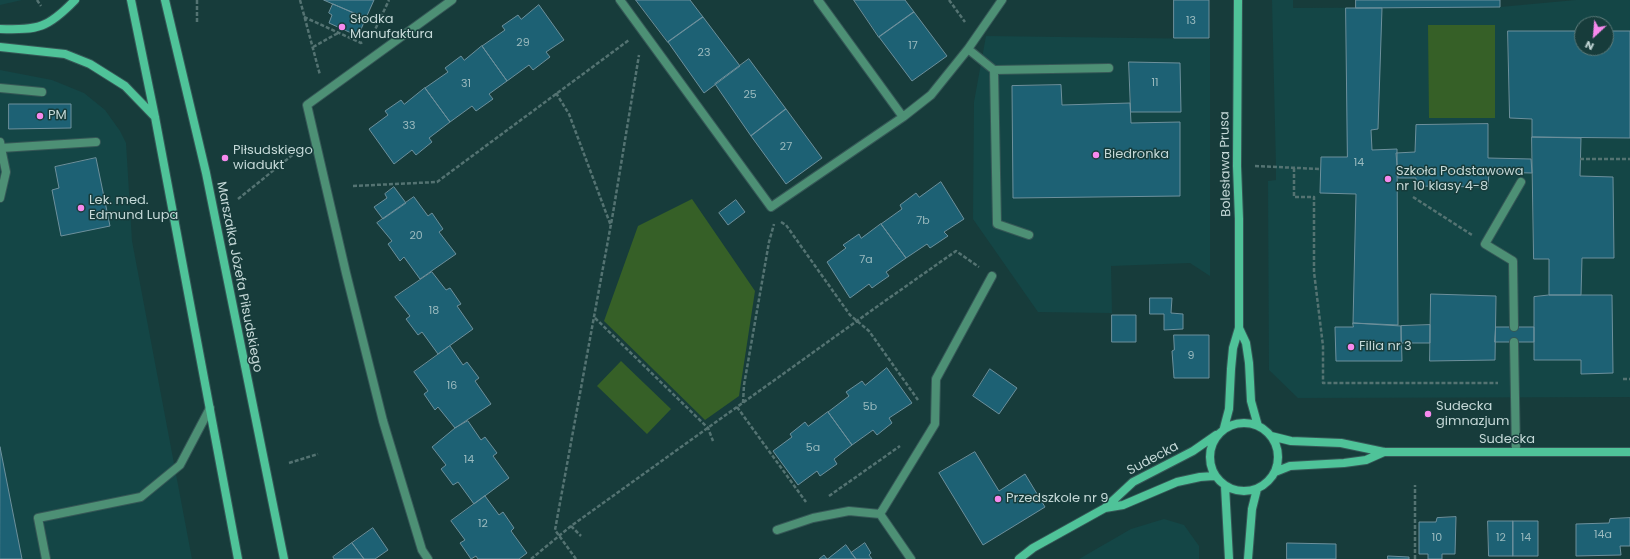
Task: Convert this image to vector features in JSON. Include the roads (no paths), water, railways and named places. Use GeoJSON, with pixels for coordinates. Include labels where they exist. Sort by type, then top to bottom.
{"type":"FeatureCollection","features":[{"type":"Feature","properties":{"kind":"street"},"geometry":{"type":"LineString","coordinates":[[0,29],[33,28],[49,23],[60,15],[75,0]]}},
{"type":"Feature","properties":{"kind":"street"},"geometry":{"type":"LineString","coordinates":[[131,0],[155,117],[238,559]]}},
{"type":"Feature","properties":{"kind":"street","name":"Marszałka Józefa Piłsudskiego"},"geometry":{"type":"LineString","coordinates":[[165,0],[206,173],[284,559]]}},
{"type":"Feature","properties":{"kind":"street"},"geometry":{"type":"LineString","coordinates":[[428,559],[422,550],[382,422],[307,105],[452,0]]}},
{"type":"Feature","properties":{"kind":"street"},"geometry":{"type":"LineString","coordinates":[[620,0],[771,207],[903,117],[931,95],[968,49],[1002,0]]}},
{"type":"Feature","properties":{"kind":"street"},"geometry":{"type":"LineString","coordinates":[[818,0],[903,117]]}},
{"type":"Feature","properties":{"kind":"street","name":"Bolesława Prusa"},"geometry":{"type":"LineString","coordinates":[[1224,428],[1229,409],[1230,369],[1233,348],[1239,328],[1239,219],[1237,166],[1238,0]]}},
{"type":"Feature","properties":{"kind":"street"},"geometry":{"type":"LineString","coordinates":[[0,47],[66,54],[90,64],[125,86],[155,117]]}},
{"type":"Feature","properties":{"kind":"street"},"geometry":{"type":"LineString","coordinates":[[968,49],[994,70],[1109,68]]}},
{"type":"Feature","properties":{"kind":"street"},"geometry":{"type":"LineString","coordinates":[[994,70],[997,224],[1029,235]]}},
{"type":"Feature","properties":{"kind":"street"},"geometry":{"type":"LineString","coordinates":[[0,88],[42,92]]}},
{"type":"Feature","properties":{"kind":"street"},"geometry":{"type":"LineString","coordinates":[[0,198],[6,172],[1,145],[96,142]]}},
{"type":"Feature","properties":{"kind":"street"},"geometry":{"type":"LineString","coordinates":[[1514,327],[1513,262],[1485,244],[1521,182]]}},
{"type":"Feature","properties":{"kind":"street"},"geometry":{"type":"LineString","coordinates":[[880,514],[935,424],[936,379],[992,276]]}},
{"type":"Feature","properties":{"kind":"street","name":"Bolesława Prusa"},"geometry":{"type":"LineString","coordinates":[[1239,328],[1246,343],[1249,363],[1251,400],[1258,426]]}},
{"type":"Feature","properties":{"kind":"street"},"geometry":{"type":"LineString","coordinates":[[1514,342],[1516,452]]}},
{"type":"Feature","properties":{"kind":"street"},"geometry":{"type":"LineString","coordinates":[[46,559],[38,518],[142,497],[180,465],[210,408]]}},
{"type":"Feature","properties":{"kind":"street"},"geometry":{"type":"LineString","coordinates":[[1241,422],[1258,426],[1271,436],[1276,444],[1278,463],[1275,472],[1265,484],[1257,489],[1246,491],[1235,490],[1225,486],[1214,476],[1210,466],[1209,455],[1211,445],[1216,435],[1224,428],[1241,422]]}},
{"type":"Feature","properties":{"kind":"street","name":"Sudecka"},"geometry":{"type":"LineString","coordinates":[[1019,559],[1033,548],[1105,508],[1133,482],[1193,451],[1216,435]]}},
{"type":"Feature","properties":{"kind":"street","name":"Sudecka"},"geometry":{"type":"LineString","coordinates":[[1271,436],[1291,441],[1341,443],[1384,452],[1630,452]]}},
{"type":"Feature","properties":{"kind":"street","name":"Sudecka"},"geometry":{"type":"LineString","coordinates":[[1275,472],[1290,466],[1344,463],[1366,460],[1384,452]]}},
{"type":"Feature","properties":{"kind":"street","name":"Sudecka"},"geometry":{"type":"LineString","coordinates":[[1105,508],[1123,505],[1177,482],[1200,477],[1214,476]]}},
{"type":"Feature","properties":{"kind":"street"},"geometry":{"type":"LineString","coordinates":[[1225,486],[1229,559]]}},
{"type":"Feature","properties":{"kind":"street"},"geometry":{"type":"LineString","coordinates":[[1248,559],[1252,509],[1257,489]]}},
{"type":"Feature","properties":{"kind":"street"},"geometry":{"type":"LineString","coordinates":[[777,530],[813,518],[849,511],[880,514],[911,559]]}},
{"type":"Feature","properties":{"kind":"place","name":"Słodka Manufaktura"},"geometry":{"type":"Point","coordinates":[342,27]}},
{"type":"Feature","properties":{"kind":"place","name":"PM"},"geometry":{"type":"Point","coordinates":[40,116]}},
{"type":"Feature","properties":{"kind":"place","name":"Biedronka"},"geometry":{"type":"Point","coordinates":[1096,155]}},
{"type":"Feature","properties":{"kind":"place","name":"Piłsudskiego wiadukt"},"geometry":{"type":"Point","coordinates":[225,158]}},
{"type":"Feature","properties":{"kind":"place","name":"Szkoła Podstawowa nr 10 klasy 4-8"},"geometry":{"type":"Point","coordinates":[1388,179]}},
{"type":"Feature","properties":{"kind":"place","name":"Lek. med. Edmund Lupa"},"geometry":{"type":"Point","coordinates":[81,208]}},
{"type":"Feature","properties":{"kind":"place","name":"Filia nr 3"},"geometry":{"type":"Point","coordinates":[1351,347]}},
{"type":"Feature","properties":{"kind":"place","name":"Sudecka gimnazjum"},"geometry":{"type":"Point","coordinates":[1428,414]}},
{"type":"Feature","properties":{"kind":"place","name":"Przedszkole nr 9"},"geometry":{"type":"Point","coordinates":[998,499]}}]}
